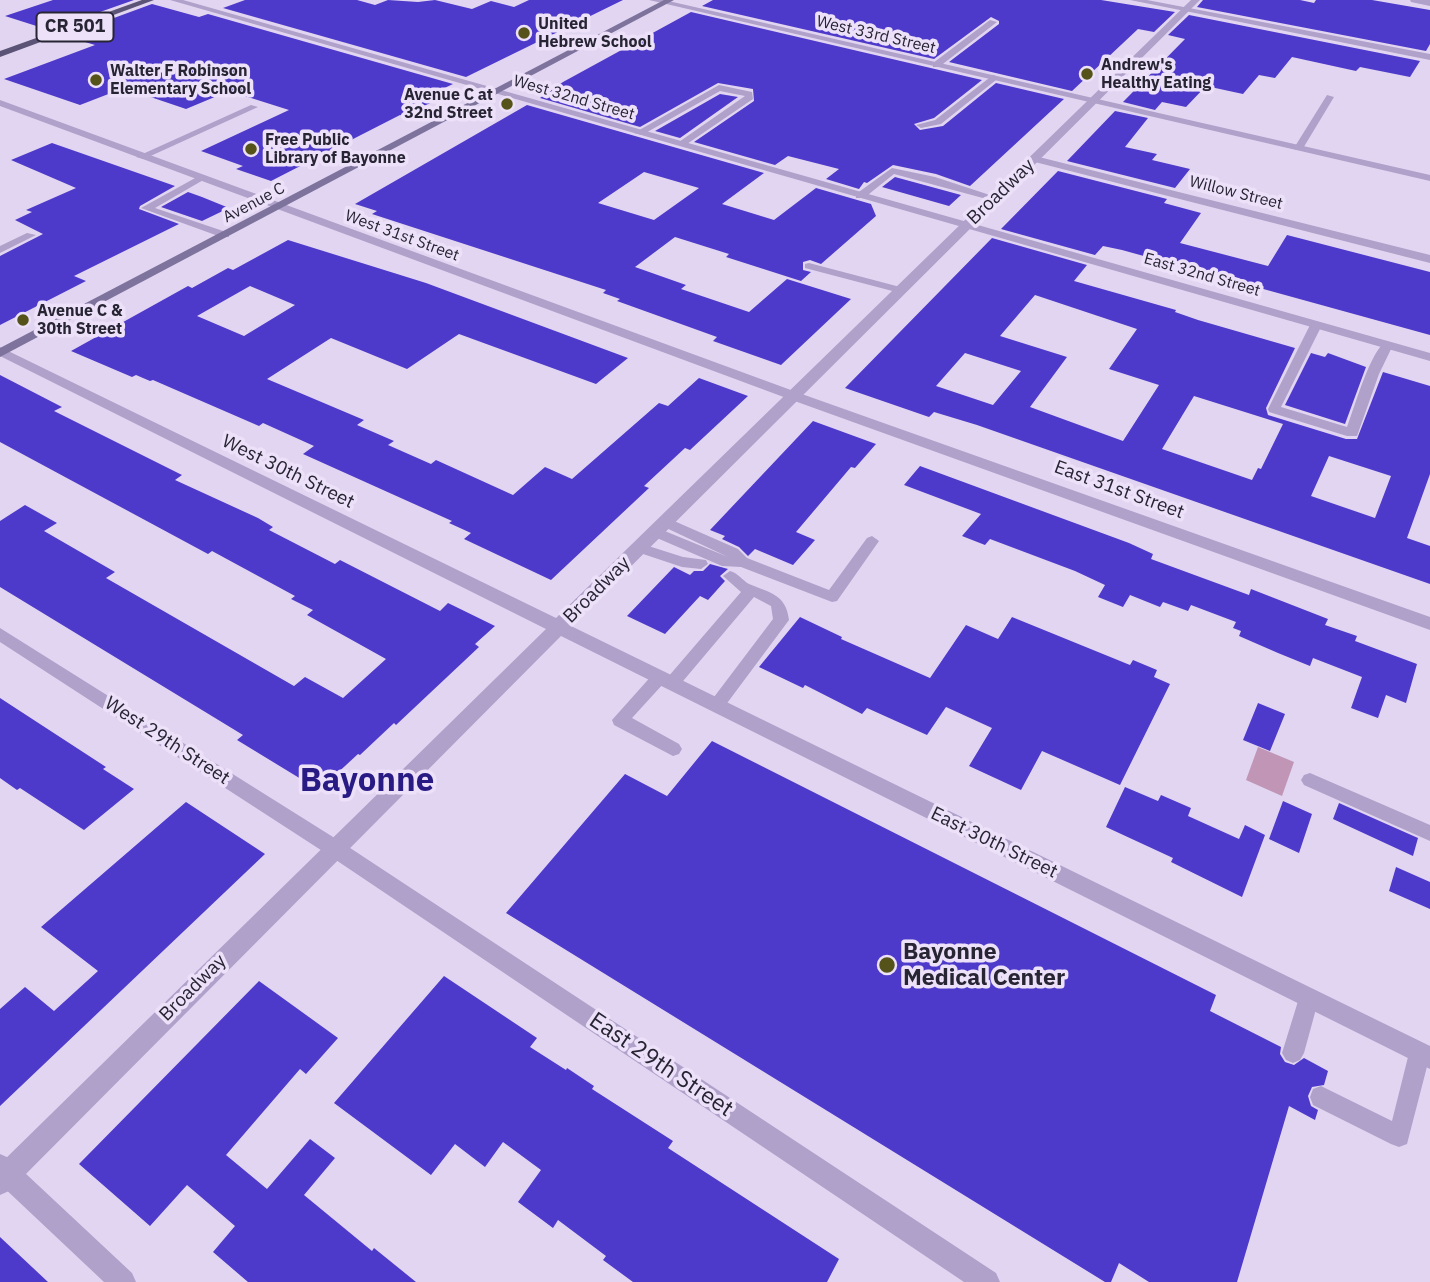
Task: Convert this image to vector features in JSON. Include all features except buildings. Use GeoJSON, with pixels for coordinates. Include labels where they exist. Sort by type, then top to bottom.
{"type":"FeatureCollection","features":[{"type":"Feature","properties":{"kind":"main road","name":"CR 501"},"geometry":{"type":"LineString","coordinates":[[0,54],[150,0]]}},
{"type":"Feature","properties":{"kind":"main road","name":"Avenue C"},"geometry":{"type":"LineString","coordinates":[[1,352],[668,1]]}},
{"type":"Feature","properties":{"kind":"street","name":"West 32nd Street"},"geometry":{"type":"LineString","coordinates":[[174,0],[965,226]]}},
{"type":"Feature","properties":{"kind":"street","name":"West 33rd Street"},"geometry":{"type":"LineString","coordinates":[[653,0],[668,1],[1430,178]]}},
{"type":"Feature","properties":{"kind":"street"},"geometry":{"type":"LineString","coordinates":[[1134,0],[1430,57]]}},
{"type":"Feature","properties":{"kind":"street","name":"Broadway"},"geometry":{"type":"LineString","coordinates":[[3,1174],[1196,0]]}},
{"type":"Feature","properties":{"kind":"street"},"geometry":{"type":"LineString","coordinates":[[1414,0],[1430,3]]}},
{"type":"Feature","properties":{"kind":"street","name":"West 31st Street"},"geometry":{"type":"LineString","coordinates":[[0,103],[278,208],[794,396]]}},
{"type":"Feature","properties":{"kind":"street","name":"Willow Street"},"geometry":{"type":"LineString","coordinates":[[1035,159],[1430,259]]}},
{"type":"Feature","properties":{"kind":"street","name":"East 32nd Street"},"geometry":{"type":"LineString","coordinates":[[965,226],[1430,357]]}},
{"type":"Feature","properties":{"kind":"street","name":"West 30th Street"},"geometry":{"type":"LineString","coordinates":[[1,352],[559,627]]}},
{"type":"Feature","properties":{"kind":"street","name":"East 31st Street"},"geometry":{"type":"LineString","coordinates":[[794,396],[1430,624]]}},
{"type":"Feature","properties":{"kind":"street","name":"East 30th Street"},"geometry":{"type":"LineString","coordinates":[[559,627],[1425,1055]]}},
{"type":"Feature","properties":{"kind":"street","name":"West 29th Street"},"geometry":{"type":"LineString","coordinates":[[0,634],[334,848]]}},
{"type":"Feature","properties":{"kind":"street","name":"East 29th Street"},"geometry":{"type":"LineString","coordinates":[[334,848],[987,1282]]}},
{"type":"Feature","properties":{"kind":"street"},"geometry":{"type":"LineString","coordinates":[[3,1174],[123,1282]]}},
{"type":"Feature","properties":{"kind":"lane"},"geometry":{"type":"LineString","coordinates":[[936,65],[993,22]]}},
{"type":"Feature","properties":{"kind":"lane"},"geometry":{"type":"LineString","coordinates":[[921,125],[938,122],[993,78]]}},
{"type":"Feature","properties":{"kind":"lane"},"geometry":{"type":"LineString","coordinates":[[639,132],[719,88],[749,94],[749,99],[736,109],[681,144]]}},
{"type":"Feature","properties":{"kind":"lane"},"geometry":{"type":"LineString","coordinates":[[1299,148],[1330,97]]}},
{"type":"Feature","properties":{"kind":"lane"},"geometry":{"type":"LineString","coordinates":[[141,156],[254,107]]}},
{"type":"Feature","properties":{"kind":"lane"},"geometry":{"type":"LineString","coordinates":[[860,196],[883,178],[905,177],[994,198]]}},
{"type":"Feature","properties":{"kind":"lane"},"geometry":{"type":"LineString","coordinates":[[200,179],[146,208],[225,235]]}},
{"type":"Feature","properties":{"kind":"lane"},"geometry":{"type":"LineString","coordinates":[[0,250],[31,235]]}},
{"type":"Feature","properties":{"kind":"lane"},"geometry":{"type":"LineString","coordinates":[[809,266],[900,290]]}},
{"type":"Feature","properties":{"kind":"lane"},"geometry":{"type":"LineString","coordinates":[[1316,325],[1274,409],[1352,433],[1373,374],[1387,345]]}},
{"type":"Feature","properties":{"kind":"lane"},"geometry":{"type":"LineString","coordinates":[[660,527],[727,562],[742,562],[832,597],[872,541]]}},
{"type":"Feature","properties":{"kind":"lane"},"geometry":{"type":"LineString","coordinates":[[639,548],[692,566]]}},
{"type":"Feature","properties":{"kind":"lane"},"geometry":{"type":"LineString","coordinates":[[716,705],[781,620],[782,608],[773,597],[726,580]]}},
{"type":"Feature","properties":{"kind":"lane"},"geometry":{"type":"LineString","coordinates":[[673,748],[620,720],[666,680],[692,663],[747,588]]}},
{"type":"Feature","properties":{"kind":"lane"},"geometry":{"type":"LineString","coordinates":[[1310,780],[1430,833]]}},
{"type":"Feature","properties":{"kind":"lane"},"geometry":{"type":"LineString","coordinates":[[1293,1053],[1310,998]]}},
{"type":"Feature","properties":{"kind":"lane"},"geometry":{"type":"LineString","coordinates":[[1321,1097],[1399,1136],[1425,1055]]}},
{"type":"Feature","properties":{"kind":"shaded area"},"geometry":{"type":"Polygon","coordinates":[[[1258,747],[1294,762],[1282,796],[1246,780],[1258,747]]]}},
{"type":"Feature","properties":{"kind":"place","name":"United Hebrew School"},"geometry":{"type":"Point","coordinates":[524,33]}},
{"type":"Feature","properties":{"kind":"place","name":"Andrew's Healthy Eating"},"geometry":{"type":"Point","coordinates":[1087,74]}},
{"type":"Feature","properties":{"kind":"place","name":"Walter F Robinson Elementary School"},"geometry":{"type":"Point","coordinates":[96,80]}},
{"type":"Feature","properties":{"kind":"place","name":"Avenue C at 32nd Street"},"geometry":{"type":"Point","coordinates":[507,104]}},
{"type":"Feature","properties":{"kind":"place","name":"Free Public Library of Bayonne"},"geometry":{"type":"Point","coordinates":[251,149]}},
{"type":"Feature","properties":{"kind":"place","name":"Avenue C & 30th Street"},"geometry":{"type":"Point","coordinates":[23,320]}},
{"type":"Feature","properties":{"kind":"place","name":"Bayonne Medical Center"},"geometry":{"type":"Point","coordinates":[887,965]}},
{"type":"Feature","properties":{"kind":"district","name":"Bayonne"},"geometry":{"type":"Point","coordinates":[367,781]}}]}
